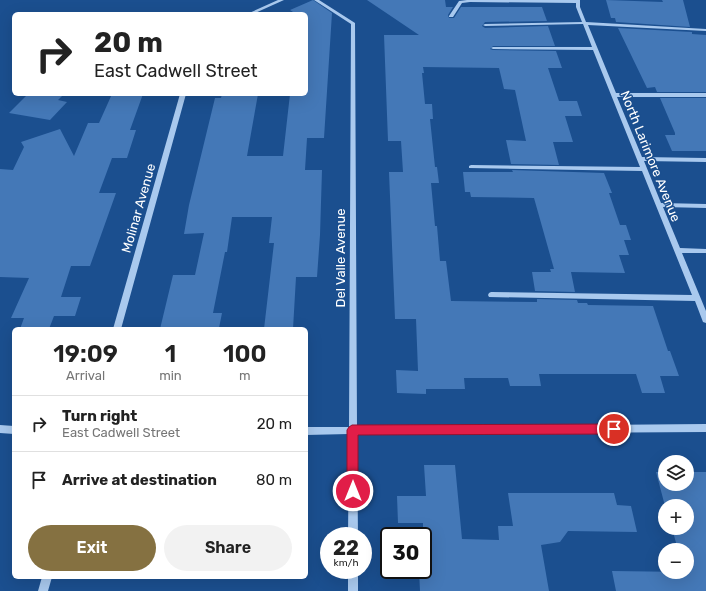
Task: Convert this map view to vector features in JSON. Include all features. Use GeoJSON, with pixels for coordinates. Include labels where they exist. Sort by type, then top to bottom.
{"type":"FeatureCollection","features":[{"type":"Feature","properties":{"kind":"street"},"geometry":{"type":"LineString","coordinates":[[254,12],[282,0]]}},
{"type":"Feature","properties":{"kind":"street","name":"Del Valle Avenue"},"geometry":{"type":"LineString","coordinates":[[316,0],[353,23],[353,527]]}},
{"type":"Feature","properties":{"kind":"street"},"geometry":{"type":"LineString","coordinates":[[451,16],[461,2],[578,1]]}},
{"type":"Feature","properties":{"kind":"street","name":"North Larimore Avenue"},"geometry":{"type":"LineString","coordinates":[[578,1],[578,7],[584,23],[706,320]]}},
{"type":"Feature","properties":{"kind":"street"},"geometry":{"type":"LineString","coordinates":[[485,25],[584,23],[706,30]]}},
{"type":"Feature","properties":{"kind":"street"},"geometry":{"type":"LineString","coordinates":[[493,48],[595,49]]}},
{"type":"Feature","properties":{"kind":"street"},"geometry":{"type":"LineString","coordinates":[[614,95],[706,95]]}},
{"type":"Feature","properties":{"kind":"street","name":"Molinar Avenue"},"geometry":{"type":"LineString","coordinates":[[118,327],[182,96]]}},
{"type":"Feature","properties":{"kind":"street"},"geometry":{"type":"LineString","coordinates":[[640,159],[706,160]]}},
{"type":"Feature","properties":{"kind":"street"},"geometry":{"type":"LineString","coordinates":[[471,167],[644,169]]}},
{"type":"Feature","properties":{"kind":"street"},"geometry":{"type":"LineString","coordinates":[[659,205],[706,206]]}},
{"type":"Feature","properties":{"kind":"street"},"geometry":{"type":"LineString","coordinates":[[678,250],[706,251]]}},
{"type":"Feature","properties":{"kind":"street"},"geometry":{"type":"LineString","coordinates":[[491,295],[697,298]]}},
{"type":"Feature","properties":{"kind":"street"},"geometry":{"type":"LineString","coordinates":[[308,431],[706,428]]}},
{"type":"Feature","properties":{"kind":"street"},"geometry":{"type":"LineString","coordinates":[[0,429],[12,430]]}},
{"type":"Feature","properties":{"kind":"street"},"geometry":{"type":"LineString","coordinates":[[43,591],[46,579]]}},
{"type":"Feature","properties":{"kind":"street"},"geometry":{"type":"LineString","coordinates":[[353,579],[353,591]]}},
{"type":"Feature","properties":{"kind":"building"},"geometry":{"type":"Polygon","coordinates":[[[313,0],[332,13],[324,138],[307,138],[305,170],[322,170],[317,277],[296,277],[293,327],[264,327],[274,243],[269,243],[272,217],[232,217],[227,252],[225,252],[213,313],[222,313],[219,327],[160,327],[173,275],[195,275],[204,233],[184,234],[189,205],[215,98],[221,98],[222,96],[258,96],[247,156],[283,156],[290,96],[308,96],[308,12],[293,12],[290,10],[313,0]]]}},
{"type":"Feature","properties":{"kind":"building"},"geometry":{"type":"Polygon","coordinates":[[[367,0],[445,0],[446,7],[453,7],[448,15],[449,18],[454,18],[461,7],[542,7],[547,21],[485,22],[482,26],[485,28],[548,26],[555,46],[493,46],[490,49],[556,51],[562,68],[548,68],[559,101],[577,101],[582,116],[565,116],[573,142],[553,142],[559,165],[511,164],[506,140],[526,141],[515,90],[504,89],[499,68],[423,67],[424,73],[422,73],[425,104],[432,104],[433,119],[430,119],[435,167],[437,167],[439,183],[431,183],[435,226],[437,226],[440,261],[446,261],[451,301],[537,302],[537,299],[577,300],[578,303],[587,303],[588,305],[653,306],[668,351],[670,351],[679,376],[660,376],[665,393],[642,393],[636,374],[539,374],[541,386],[510,386],[508,378],[464,378],[465,389],[426,389],[426,394],[397,393],[396,370],[418,371],[416,319],[395,319],[389,172],[403,172],[401,141],[388,141],[384,35],[419,35],[367,0]]]}},
{"type":"Feature","properties":{"kind":"building"},"geometry":{"type":"Polygon","coordinates":[[[606,0],[663,2],[662,0],[683,0],[690,27],[616,22],[615,18],[611,18],[606,0]]]}},
{"type":"Feature","properties":{"kind":"building"},"geometry":{"type":"Polygon","coordinates":[[[618,28],[692,32],[692,34],[706,35],[706,92],[657,92],[655,87],[647,88],[618,28]]]}},
{"type":"Feature","properties":{"kind":"building"},"geometry":{"type":"Polygon","coordinates":[[[26,96],[62,96],[58,100],[67,102],[50,120],[9,113],[26,96]]]}},
{"type":"Feature","properties":{"kind":"building"},"geometry":{"type":"Polygon","coordinates":[[[111,96],[142,96],[130,130],[136,130],[127,158],[112,158],[99,193],[116,193],[90,266],[71,266],[61,297],[81,297],[75,316],[54,316],[50,327],[21,327],[24,318],[11,318],[29,278],[0,277],[0,169],[13,170],[24,147],[21,142],[60,129],[74,156],[88,123],[99,123],[111,96]]]}},
{"type":"Feature","properties":{"kind":"building"},"geometry":{"type":"Polygon","coordinates":[[[660,98],[706,98],[706,151],[672,151],[665,135],[675,135],[675,133],[660,98]]]}},
{"type":"Feature","properties":{"kind":"building"},"geometry":{"type":"Polygon","coordinates":[[[512,170],[604,173],[612,193],[609,193],[620,225],[626,225],[631,240],[624,240],[629,255],[619,255],[625,273],[571,272],[575,292],[535,291],[532,272],[551,272],[550,269],[554,269],[534,198],[471,197],[470,192],[465,192],[463,172],[513,172],[512,170]]]}},
{"type":"Feature","properties":{"kind":"building"},"geometry":{"type":"Polygon","coordinates":[[[424,465],[455,465],[462,539],[499,540],[498,526],[513,526],[508,493],[614,493],[617,505],[631,506],[637,532],[568,531],[560,542],[541,545],[549,591],[420,591],[419,579],[432,579],[432,527],[423,527],[423,523],[398,523],[397,496],[426,496],[424,465]]]}},
{"type":"Feature","properties":{"kind":"building"},"geometry":{"type":"Polygon","coordinates":[[[694,472],[706,472],[706,591],[616,591],[612,571],[658,572],[658,579],[694,579],[694,543],[676,543],[674,535],[694,535],[694,499],[663,499],[661,491],[694,491],[694,472]]]}},
{"type":"Feature","properties":{"kind":"route"},"geometry":{"type":"LineString","coordinates":[[353,491],[352,430],[614,429]]}}]}
